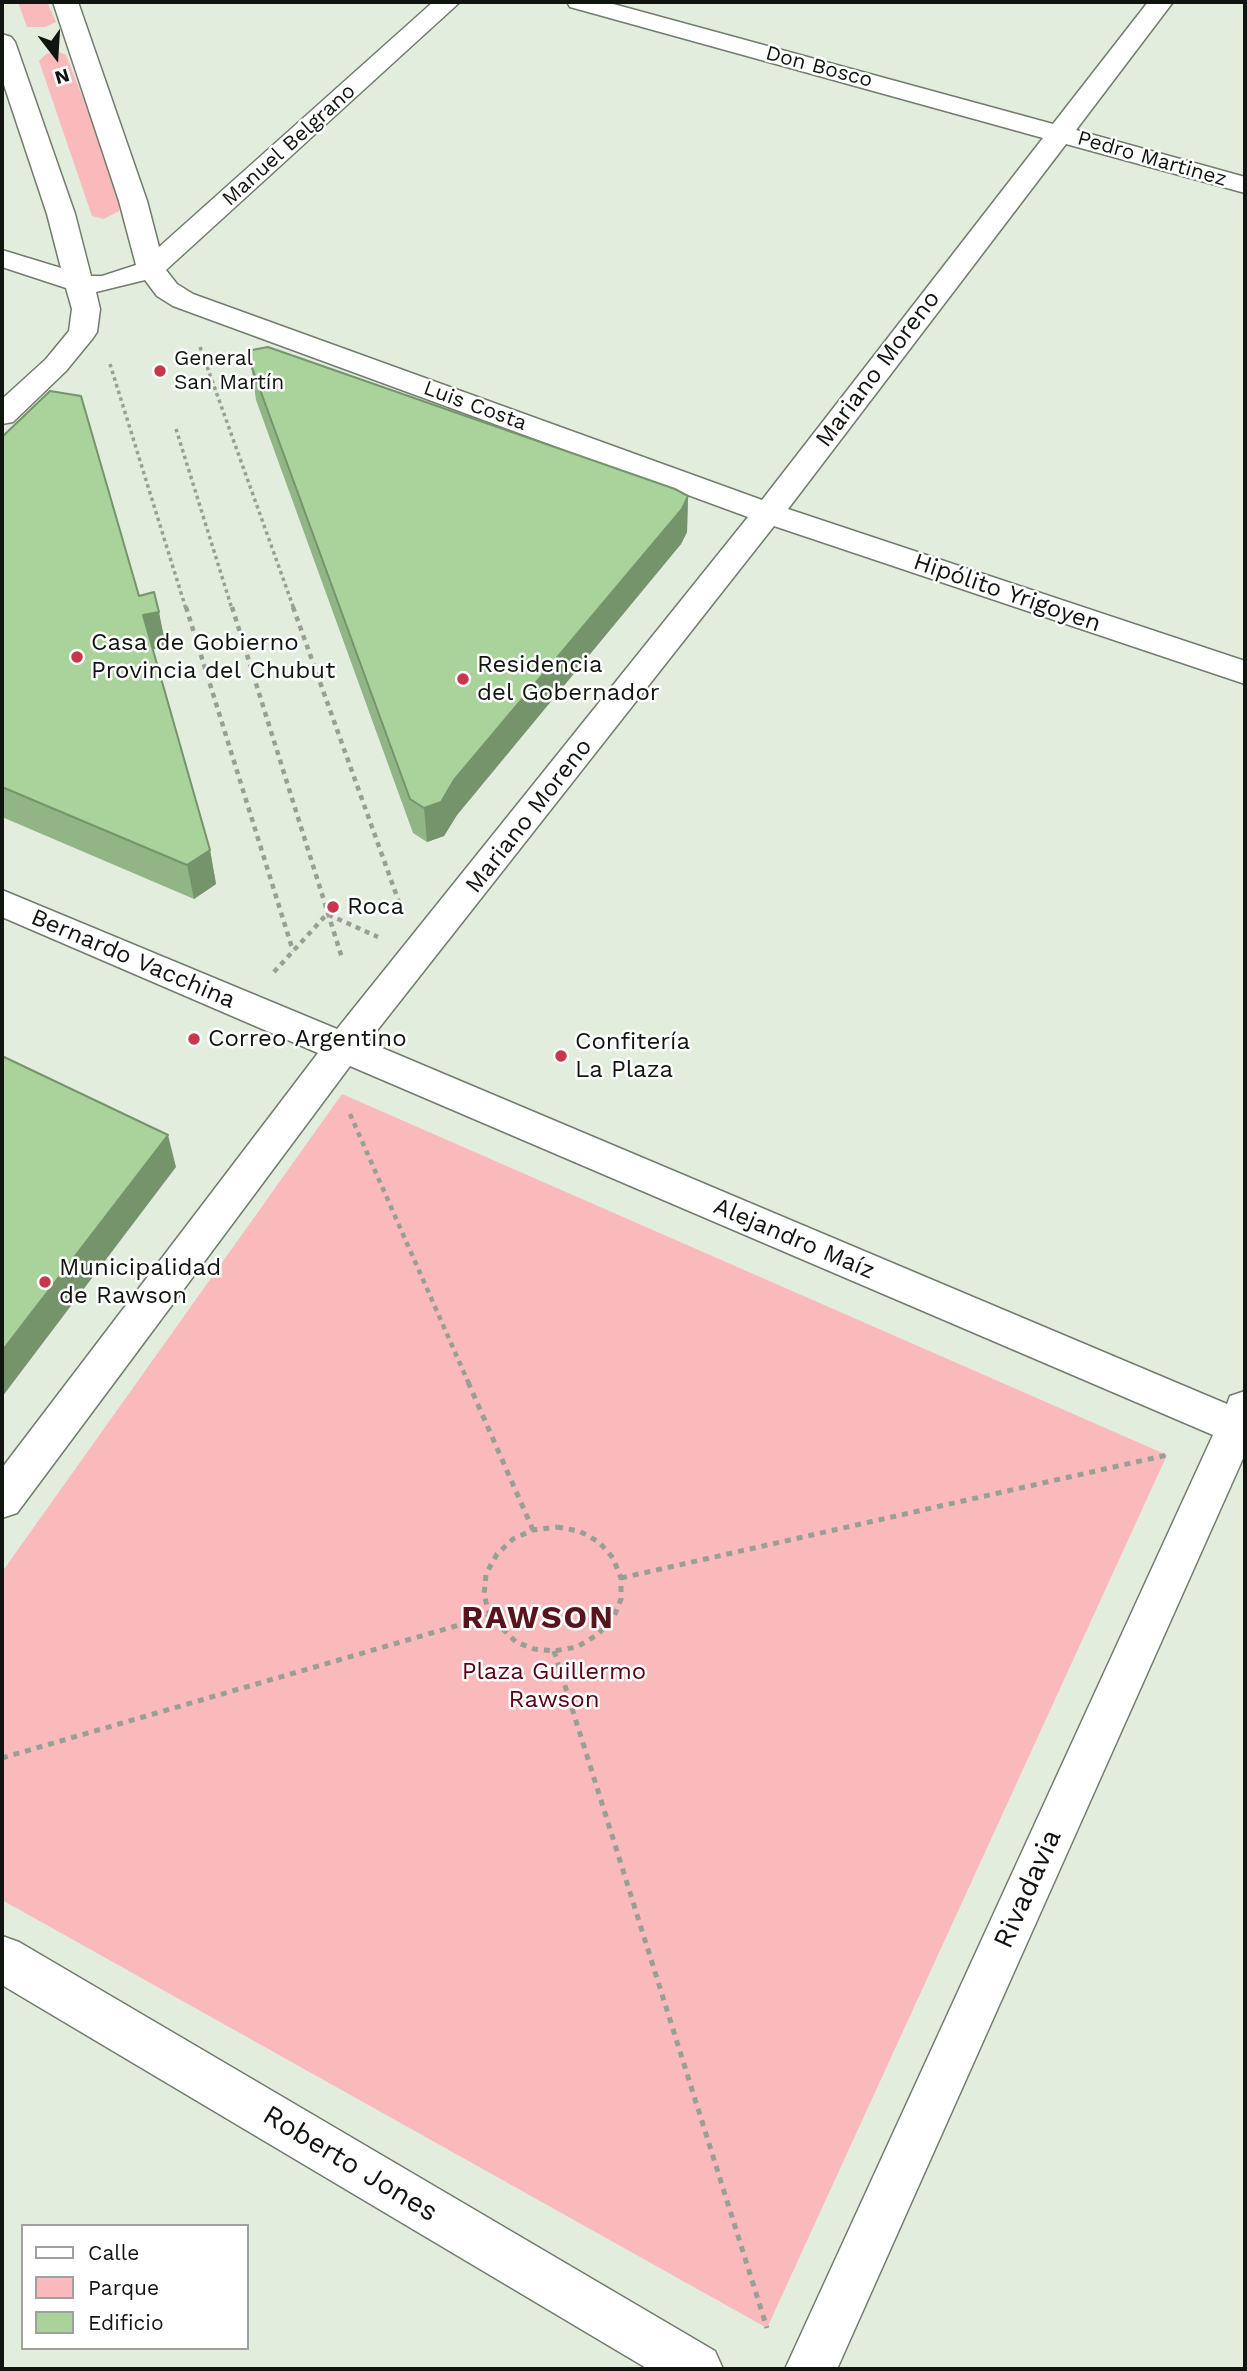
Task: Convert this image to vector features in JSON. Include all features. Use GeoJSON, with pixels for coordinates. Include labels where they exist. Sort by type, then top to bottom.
{"type":"FeatureCollection","features":[{"type":"Feature","properties":{"kind":"street"},"geometry":{"type":"LineString","coordinates":[[65,2],[133,201],[138,274]]}},
{"type":"Feature","properties":{"kind":"street","name":"Manuel Belgrano"},"geometry":{"type":"LineString","coordinates":[[138,274],[448,2]]}},
{"type":"Feature","properties":{"kind":"street","name":"Don Bosco"},"geometry":{"type":"LineString","coordinates":[[579,2],[1058,133]]}},
{"type":"Feature","properties":{"kind":"street","name":"Mariano Moreno"},"geometry":{"type":"LineString","coordinates":[[2,1500],[342,1049],[768,513],[1161,2]]}},
{"type":"Feature","properties":{"kind":"street"},"geometry":{"type":"LineString","coordinates":[[2,42],[61,214],[86,309],[83,332],[56,365],[2,415]]}},
{"type":"Feature","properties":{"kind":"street","name":"Pedro Martinez"},"geometry":{"type":"LineString","coordinates":[[1058,133],[1245,185]]}},
{"type":"Feature","properties":{"kind":"street"},"geometry":{"type":"LineString","coordinates":[[2,258],[81,284],[138,274],[183,300]]}},
{"type":"Feature","properties":{"kind":"street","name":"Luis Costa"},"geometry":{"type":"LineString","coordinates":[[183,300],[768,513]]}},
{"type":"Feature","properties":{"kind":"street","name":"Hipólito Yrigoyen"},"geometry":{"type":"LineString","coordinates":[[768,513],[1245,673]]}},
{"type":"Feature","properties":{"kind":"street","name":"Bernardo Vacchina"},"geometry":{"type":"LineString","coordinates":[[2,903],[342,1049]]}},
{"type":"Feature","properties":{"kind":"street","name":"Alejandro Maíz"},"geometry":{"type":"LineString","coordinates":[[342,1049],[1243,1422]]}},
{"type":"Feature","properties":{"kind":"street","name":"Rivadavia"},"geometry":{"type":"LineString","coordinates":[[811,2369],[1243,1422]]}},
{"type":"Feature","properties":{"kind":"street","name":"Roberto Jones"},"geometry":{"type":"LineString","coordinates":[[2,1959],[697,2369]]}},
{"type":"Feature","properties":{"kind":"path"},"geometry":{"type":"LineString","coordinates":[[183,300],[418,956]]}},
{"type":"Feature","properties":{"kind":"path"},"geometry":{"type":"LineString","coordinates":[[83,332],[106,350],[293,951]]}},
{"type":"Feature","properties":{"kind":"path"},"geometry":{"type":"LineString","coordinates":[[176,429],[342,958]]}},
{"type":"Feature","properties":{"kind":"path"},"geometry":{"type":"LineString","coordinates":[[327,914],[418,956]]}},
{"type":"Feature","properties":{"kind":"path"},"geometry":{"type":"LineString","coordinates":[[243,1006],[327,914]]}},
{"type":"Feature","properties":{"kind":"path"},"geometry":{"type":"LineString","coordinates":[[342,1049],[341,1094],[533,1530]]}},
{"type":"Feature","properties":{"kind":"path"},"geometry":{"type":"LineString","coordinates":[[621,1578],[1167,1455]]}},
{"type":"Feature","properties":{"kind":"path"},"geometry":{"type":"LineString","coordinates":[[556,1527],[589,1536],[599,1542],[613,1558],[621,1578],[621,1599],[613,1619],[597,1635],[577,1647],[554,1651],[534,1649],[516,1642],[490,1616],[484,1595],[486,1574],[496,1554],[513,1539],[533,1530],[556,1527]]}},
{"type":"Feature","properties":{"kind":"path"},"geometry":{"type":"LineString","coordinates":[[2,1758],[490,1616]]}},
{"type":"Feature","properties":{"kind":"path"},"geometry":{"type":"LineString","coordinates":[[554,1651],[767,2328]]}},
{"type":"Feature","properties":{"kind":"green space"},"geometry":{"type":"Polygon","coordinates":[[[18,2],[47,2],[56,22],[45,27],[27,27],[18,2]]]}},
{"type":"Feature","properties":{"kind":"green space"},"geometry":{"type":"Polygon","coordinates":[[[57,51],[66,55],[120,192],[119,211],[104,219],[92,216],[39,61],[46,54],[57,51]]]}},
{"type":"Feature","properties":{"kind":"green space","name":"Plaza Guillermo Rawson"},"geometry":{"type":"Polygon","coordinates":[[[342,1094],[1167,1455],[767,2328],[2,1900],[2,1572],[342,1094]]]}},
{"type":"Feature","properties":{"kind":"building","name":"Residencia del Gobernador"},"geometry":{"type":"Polygon","coordinates":[[[268,347],[675,489],[688,496],[682,509],[454,780],[441,802],[424,808],[410,799],[251,365],[252,350],[268,347]]]}},
{"type":"Feature","properties":{"kind":"building","name":"Casa de Gobierno Provincia del Chubut"},"geometry":{"type":"Polygon","coordinates":[[[50,391],[81,396],[139,596],[154,592],[159,612],[143,615],[210,850],[187,865],[2,787],[2,437],[50,391]]]}},
{"type":"Feature","properties":{"kind":"building","name":"Municipalidad de Rawson"},"geometry":{"type":"Polygon","coordinates":[[[2,1056],[168,1135],[2,1351],[2,1056]]]}},
{"type":"Feature","properties":{"kind":"place","name":"General San Martín"},"geometry":{"type":"Point","coordinates":[160,371]}},
{"type":"Feature","properties":{"kind":"place","name":"Casa de Gobierno Provincia del Chubut"},"geometry":{"type":"Point","coordinates":[77,657]}},
{"type":"Feature","properties":{"kind":"place","name":"Residencia del Gobernador"},"geometry":{"type":"Point","coordinates":[463,679]}},
{"type":"Feature","properties":{"kind":"place","name":"Roca"},"geometry":{"type":"Point","coordinates":[333,907]}},
{"type":"Feature","properties":{"kind":"place","name":"Correo Argentino"},"geometry":{"type":"Point","coordinates":[194,1039]}},
{"type":"Feature","properties":{"kind":"place","name":"Confitería La Plaza"},"geometry":{"type":"Point","coordinates":[561,1056]}},
{"type":"Feature","properties":{"kind":"place","name":"Municipalidad de Rawson"},"geometry":{"type":"Point","coordinates":[45,1282]}},
{"type":"Feature","properties":{"kind":"district","name":"RAWSON"},"geometry":{"type":"Point","coordinates":[538,1619]}}]}
